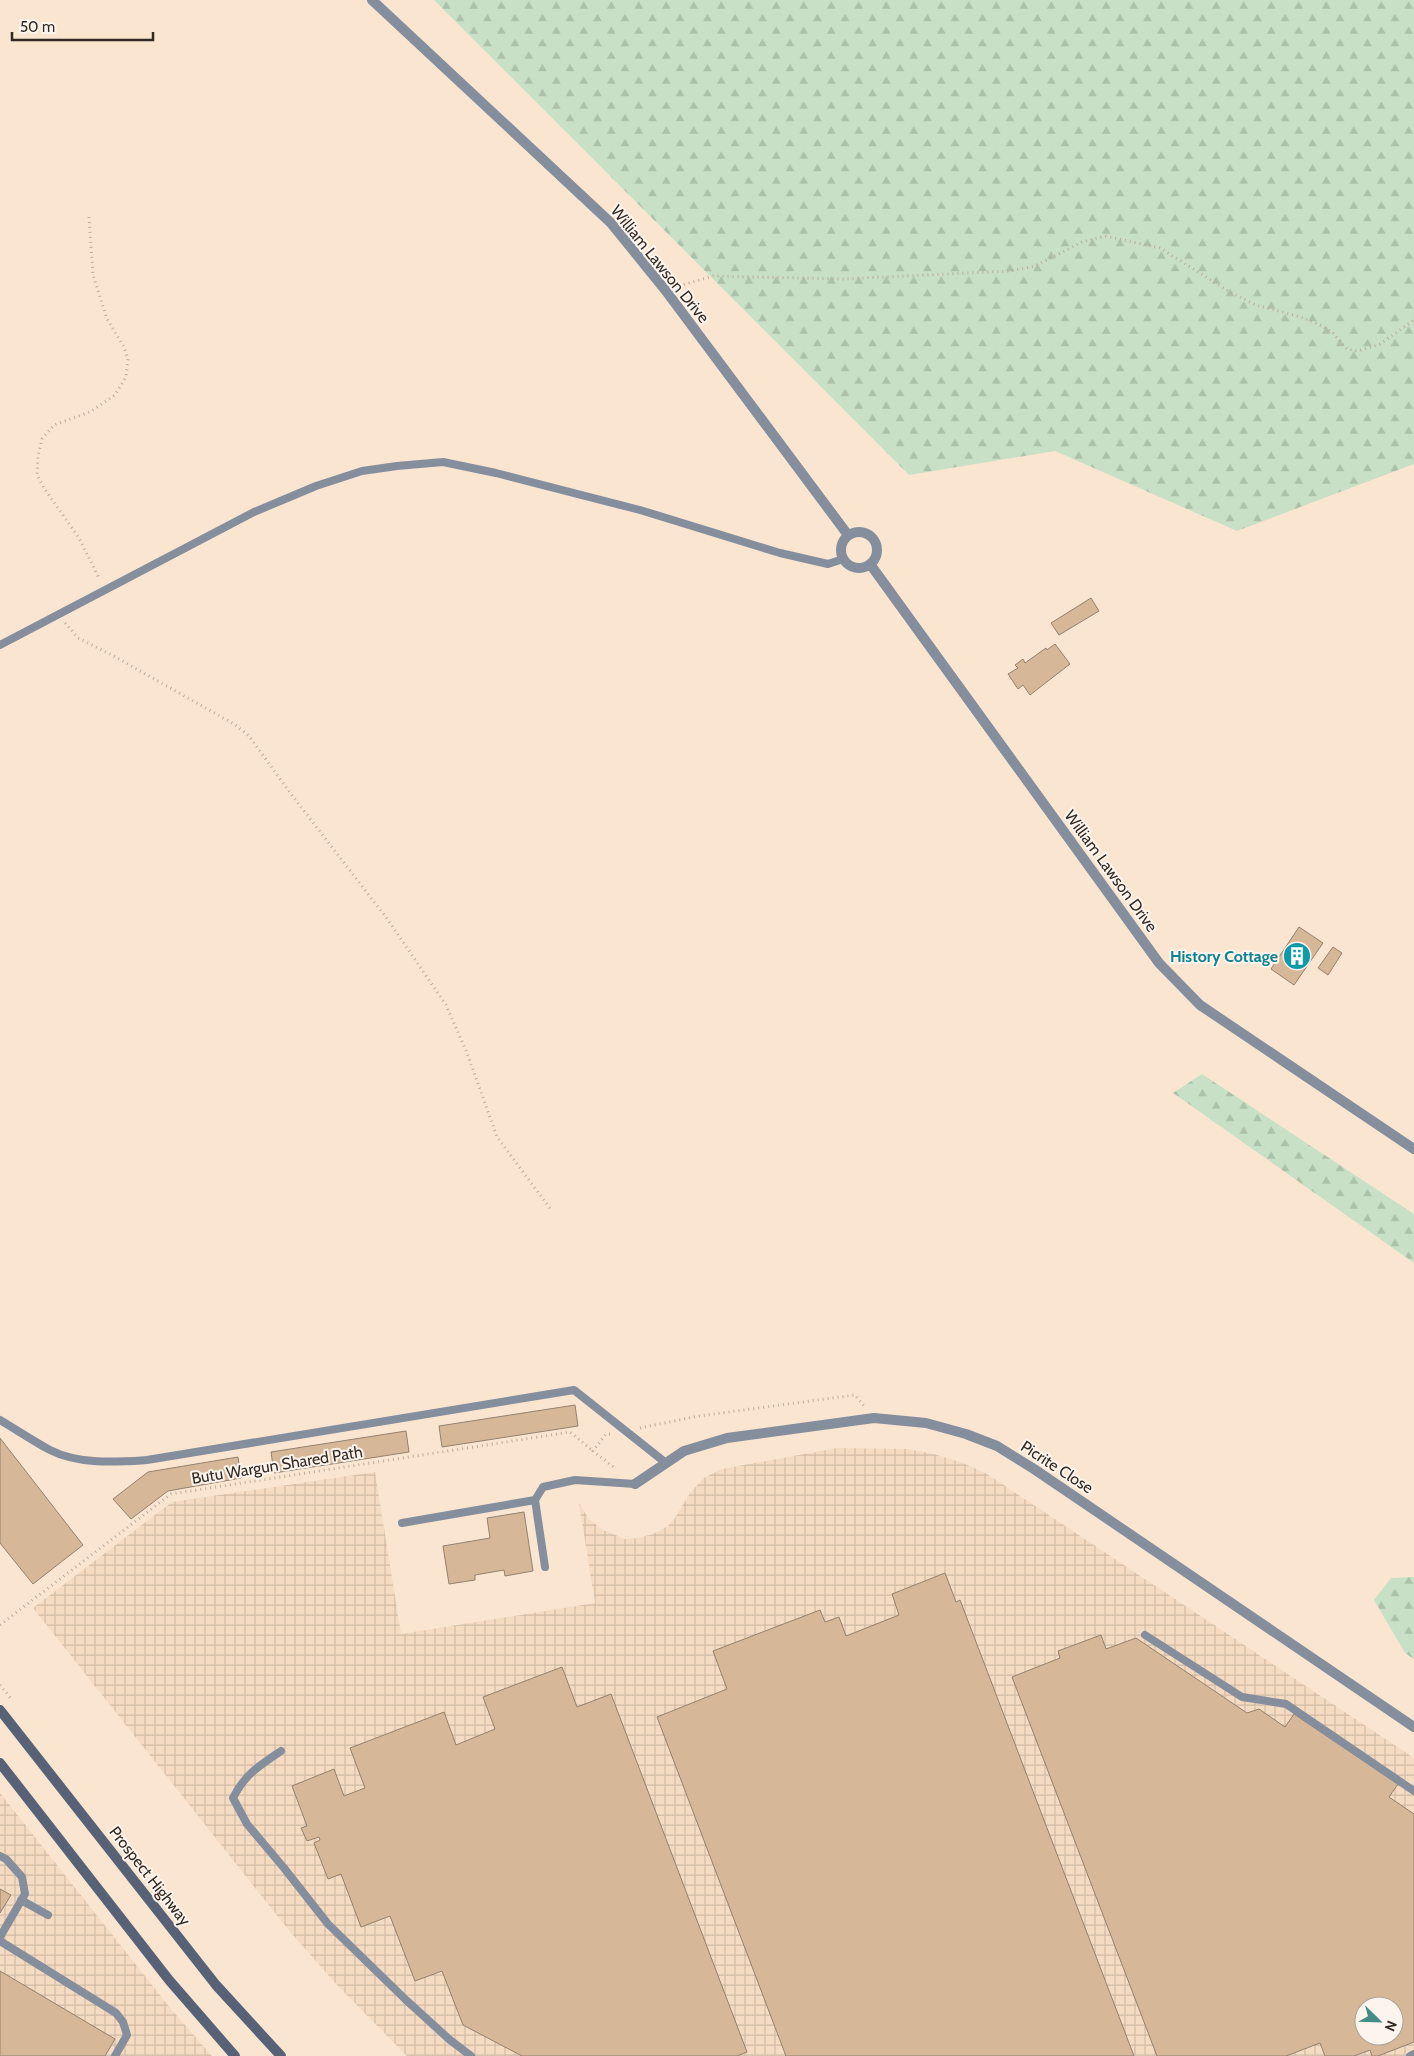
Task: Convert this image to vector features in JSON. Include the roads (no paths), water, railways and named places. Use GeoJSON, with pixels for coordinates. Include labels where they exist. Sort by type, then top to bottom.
{"type":"FeatureCollection","features":[{"type":"Feature","properties":{"kind":"main road","name":"Prospect Highway"},"geometry":{"type":"LineString","coordinates":[[0,1710],[210,1979],[281,2056]]}},
{"type":"Feature","properties":{"kind":"main road"},"geometry":{"type":"LineString","coordinates":[[0,1763],[169,1980],[235,2056]]}},
{"type":"Feature","properties":{"kind":"street","name":"William Lawson Drive"},"geometry":{"type":"LineString","coordinates":[[372,0],[611,222],[666,291],[848,535]]}},
{"type":"Feature","properties":{"kind":"street"},"geometry":{"type":"LineString","coordinates":[[860,531],[871,536],[877,547],[874,559],[865,567],[852,566],[843,558],[841,554],[842,543],[848,535],[860,531]]}},
{"type":"Feature","properties":{"kind":"street","name":"William Lawson Drive"},"geometry":{"type":"LineString","coordinates":[[870,564],[1159,963],[1200,1005],[1414,1149]]}},
{"type":"Feature","properties":{"kind":"street","name":"Picrite Close"},"geometry":{"type":"LineString","coordinates":[[635,1484],[684,1451],[727,1438],[874,1418],[926,1423],[966,1434],[997,1446],[1034,1469],[1414,1727]]}},
{"type":"Feature","properties":{"kind":"lane"},"geometry":{"type":"LineString","coordinates":[[0,645],[254,512],[316,486],[362,471],[398,466],[443,462],[496,472],[640,510],[780,553],[828,564],[843,558]]}},
{"type":"Feature","properties":{"kind":"lane"},"geometry":{"type":"LineString","coordinates":[[0,1420],[52,1451],[74,1458],[131,1461],[147,1460],[574,1390],[666,1463]]}},
{"type":"Feature","properties":{"kind":"lane"},"geometry":{"type":"LineString","coordinates":[[545,1567],[535,1500],[543,1487],[575,1480],[635,1484]]}},
{"type":"Feature","properties":{"kind":"lane"},"geometry":{"type":"LineString","coordinates":[[402,1523],[535,1500]]}},
{"type":"Feature","properties":{"kind":"lane"},"geometry":{"type":"LineString","coordinates":[[1145,1635],[1242,1697],[1286,1704],[1414,1791]]}},
{"type":"Feature","properties":{"kind":"lane"},"geometry":{"type":"LineString","coordinates":[[281,1751],[261,1764],[241,1782],[233,1798],[247,1824],[328,1924],[406,2000],[450,2040],[471,2056]]}},
{"type":"Feature","properties":{"kind":"lane"},"geometry":{"type":"LineString","coordinates":[[0,1856],[6,1859],[22,1877],[25,1894],[0,1937]]}},
{"type":"Feature","properties":{"kind":"lane"},"geometry":{"type":"LineString","coordinates":[[22,1900],[48,1915]]}},
{"type":"Feature","properties":{"kind":"lane"},"geometry":{"type":"LineString","coordinates":[[0,1941],[116,2013],[123,2022],[127,2035],[115,2056]]}},
{"type":"Feature","properties":{"kind":"lane"},"geometry":{"type":"LineString","coordinates":[[1410,2056],[1414,2054]]}},
{"type":"Feature","properties":{"kind":"place","name":"History Cottage"},"geometry":{"type":"Point","coordinates":[1297,956]}}]}
